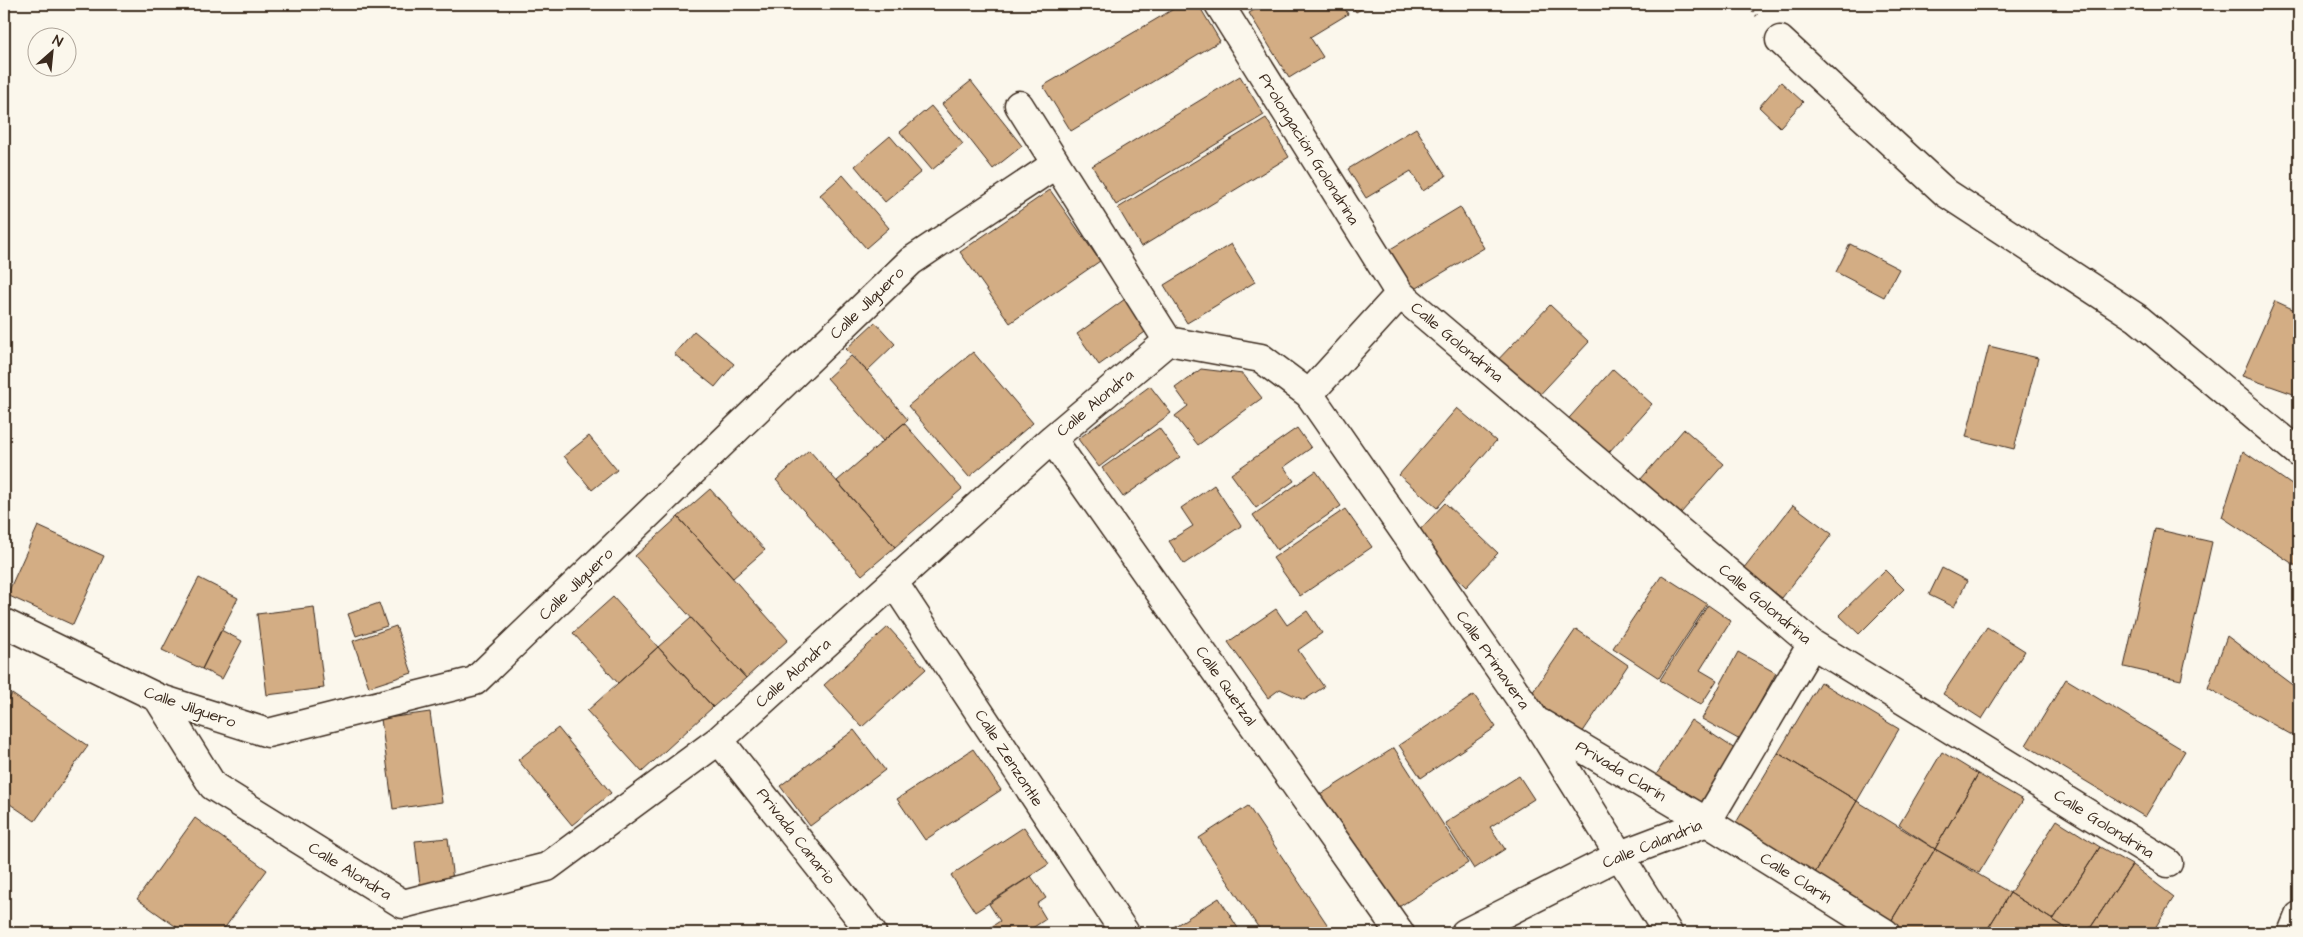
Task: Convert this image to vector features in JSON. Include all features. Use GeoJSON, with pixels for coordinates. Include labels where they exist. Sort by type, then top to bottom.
{"type":"FeatureCollection","features":[{"type":"Feature","properties":{"kind":"street","name":"Prolongación Golondrina"},"geometry":{"type":"LineString","coordinates":[[1219,4],[1400,294]]}},
{"type":"Feature","properties":{"kind":"street"},"geometry":{"type":"LineString","coordinates":[[1780,40],[1946,193],[2137,318],[2299,453]]}},
{"type":"Feature","properties":{"kind":"street"},"geometry":{"type":"LineString","coordinates":[[1019,104],[1168,341],[1261,358],[1309,394],[1400,294]]}},
{"type":"Feature","properties":{"kind":"street","name":"Calle Jilguero"},"geometry":{"type":"LineString","coordinates":[[4,623],[158,698],[268,732],[474,681],[912,261],[1056,164]]}},
{"type":"Feature","properties":{"kind":"street","name":"Calle Golondrina"},"geometry":{"type":"LineString","coordinates":[[1400,294],[1812,644],[2168,864]]}},
{"type":"Feature","properties":{"kind":"street","name":"Calle Alondra"},"geometry":{"type":"LineString","coordinates":[[158,698],[213,786],[403,904],[547,867],[719,740],[1052,439],[1168,341]]}},
{"type":"Feature","properties":{"kind":"street","name":"Calle Primavera"},"geometry":{"type":"LineString","coordinates":[[1309,394],[1534,720],[1668,933]]}},
{"type":"Feature","properties":{"kind":"street","name":"Calle Quetzal"},"geometry":{"type":"LineString","coordinates":[[1052,439],[1400,933]]}},
{"type":"Feature","properties":{"kind":"street","name":"Calle Zenzontle"},"geometry":{"type":"LineString","coordinates":[[894,582],[1125,933]]}},
{"type":"Feature","properties":{"kind":"street","name":"Calle Calandria"},"geometry":{"type":"LineString","coordinates":[[1466,933],[1620,855],[1707,822],[1812,644]]}},
{"type":"Feature","properties":{"kind":"street","name":"Privada Clarín"},"geometry":{"type":"LineString","coordinates":[[1534,720],[1707,822]]}},
{"type":"Feature","properties":{"kind":"street","name":"Privada Canario"},"geometry":{"type":"LineString","coordinates":[[719,740],[872,933]]}},
{"type":"Feature","properties":{"kind":"street","name":"Calle Clarín"},"geometry":{"type":"LineString","coordinates":[[1707,822],[1885,933]]}},
{"type":"Feature","properties":{"kind":"street"},"geometry":{"type":"LineString","coordinates":[[2292,933],[2299,916]]}},
{"type":"Feature","properties":{"kind":"building"},"geometry":{"type":"Polygon","coordinates":[[[1182,4],[1198,4],[1220,41],[1071,131],[1043,86],[1182,4]]]}},
{"type":"Feature","properties":{"kind":"building"},"geometry":{"type":"Polygon","coordinates":[[[1265,4],[1342,4],[1348,14],[1310,37],[1323,57],[1289,78],[1249,13],[1265,4]]]}},
{"type":"Feature","properties":{"kind":"building"},"geometry":{"type":"Polygon","coordinates":[[[1351,4],[1370,4],[1356,12],[1351,4]]]}},
{"type":"Feature","properties":{"kind":"building"},"geometry":{"type":"Polygon","coordinates":[[[1240,76],[1264,115],[1116,205],[1092,166],[1240,76]]]}},
{"type":"Feature","properties":{"kind":"building"},"geometry":{"type":"Polygon","coordinates":[[[971,81],[1022,146],[993,169],[942,104],[971,81]]]}},
{"type":"Feature","properties":{"kind":"building"},"geometry":{"type":"Polygon","coordinates":[[[1781,82],[1803,102],[1780,127],[1759,107],[1781,82]]]}},
{"type":"Feature","properties":{"kind":"building"},"geometry":{"type":"Polygon","coordinates":[[[931,106],[963,144],[932,170],[900,132],[931,106]]]}},
{"type":"Feature","properties":{"kind":"building"},"geometry":{"type":"Polygon","coordinates":[[[1266,118],[1289,157],[1141,247],[1118,208],[1266,118]]]}},
{"type":"Feature","properties":{"kind":"building"},"geometry":{"type":"Polygon","coordinates":[[[1416,128],[1446,176],[1423,191],[1411,171],[1366,198],[1348,169],[1416,128]]]}},
{"type":"Feature","properties":{"kind":"building"},"geometry":{"type":"Polygon","coordinates":[[[890,136],[921,172],[885,202],[855,166],[890,136]]]}},
{"type":"Feature","properties":{"kind":"building"},"geometry":{"type":"Polygon","coordinates":[[[843,175],[889,228],[866,248],[820,195],[843,175]]]}},
{"type":"Feature","properties":{"kind":"building"},"geometry":{"type":"Polygon","coordinates":[[[1050,190],[1100,261],[1010,323],[960,252],[1050,190]]]}},
{"type":"Feature","properties":{"kind":"building"},"geometry":{"type":"Polygon","coordinates":[[[1460,207],[1484,248],[1412,291],[1387,251],[1460,207]]]}},
{"type":"Feature","properties":{"kind":"building"},"geometry":{"type":"Polygon","coordinates":[[[1231,244],[1255,282],[1187,323],[1164,285],[1231,244]]]}},
{"type":"Feature","properties":{"kind":"building"},"geometry":{"type":"Polygon","coordinates":[[[1850,244],[1899,269],[1884,297],[1836,272],[1850,244]]]}},
{"type":"Feature","properties":{"kind":"building"},"geometry":{"type":"Polygon","coordinates":[[[1125,299],[1148,330],[1099,365],[1077,334],[1125,299]]]}},
{"type":"Feature","properties":{"kind":"building"},"geometry":{"type":"Polygon","coordinates":[[[2275,301],[2299,312],[2299,396],[2242,376],[2275,301]]]}},
{"type":"Feature","properties":{"kind":"building"},"geometry":{"type":"Polygon","coordinates":[[[1550,305],[1589,342],[1533,402],[1493,365],[1550,305]]]}},
{"type":"Feature","properties":{"kind":"building"},"geometry":{"type":"Polygon","coordinates":[[[875,322],[895,344],[867,371],[846,349],[875,322]]]}},
{"type":"Feature","properties":{"kind":"building"},"geometry":{"type":"Polygon","coordinates":[[[694,331],[734,364],[715,387],[674,354],[694,331]]]}},
{"type":"Feature","properties":{"kind":"building"},"geometry":{"type":"Polygon","coordinates":[[[1989,346],[2038,358],[2014,449],[1966,437],[1989,346]]]}},
{"type":"Feature","properties":{"kind":"building"},"geometry":{"type":"Polygon","coordinates":[[[973,352],[1033,423],[969,477],[908,406],[973,352]]]}},
{"type":"Feature","properties":{"kind":"building"},"geometry":{"type":"Polygon","coordinates":[[[851,356],[867,371],[908,420],[883,441],[827,378],[851,356]]]}},
{"type":"Feature","properties":{"kind":"building"},"geometry":{"type":"Polygon","coordinates":[[[1201,369],[1243,374],[1262,398],[1198,445],[1175,416],[1188,406],[1175,388],[1201,369]]]}},
{"type":"Feature","properties":{"kind":"building"},"geometry":{"type":"Polygon","coordinates":[[[1613,369],[1652,404],[1601,461],[1562,426],[1613,369]]]}},
{"type":"Feature","properties":{"kind":"building"},"geometry":{"type":"Polygon","coordinates":[[[1150,386],[1171,413],[1099,467],[1078,439],[1150,386]]]}},
{"type":"Feature","properties":{"kind":"building"},"geometry":{"type":"Polygon","coordinates":[[[1457,408],[1496,441],[1437,508],[1399,475],[1457,408]]]}},
{"type":"Feature","properties":{"kind":"building"},"geometry":{"type":"Polygon","coordinates":[[[904,423],[962,489],[895,547],[837,481],[904,423]]]}},
{"type":"Feature","properties":{"kind":"building"},"geometry":{"type":"Polygon","coordinates":[[[1159,428],[1180,457],[1123,497],[1102,468],[1159,428]]]}},
{"type":"Feature","properties":{"kind":"building"},"geometry":{"type":"Polygon","coordinates":[[[1297,428],[1311,448],[1284,467],[1294,481],[1256,508],[1231,474],[1297,428]]]}},
{"type":"Feature","properties":{"kind":"building"},"geometry":{"type":"Polygon","coordinates":[[[1684,429],[1724,464],[1674,521],[1634,487],[1684,429]]]}},
{"type":"Feature","properties":{"kind":"building"},"geometry":{"type":"Polygon","coordinates":[[[589,436],[617,470],[592,490],[564,456],[589,436]]]}},
{"type":"Feature","properties":{"kind":"building"},"geometry":{"type":"Polygon","coordinates":[[[809,450],[895,547],[862,575],[776,480],[809,450]]]}},
{"type":"Feature","properties":{"kind":"building"},"geometry":{"type":"Polygon","coordinates":[[[2243,451],[2299,490],[2299,568],[2222,517],[2243,451]]]}},
{"type":"Feature","properties":{"kind":"building"},"geometry":{"type":"Polygon","coordinates":[[[1316,471],[1341,506],[1277,550],[1253,515],[1316,471]]]}},
{"type":"Feature","properties":{"kind":"building"},"geometry":{"type":"Polygon","coordinates":[[[1214,485],[1241,526],[1184,564],[1169,541],[1193,526],[1181,508],[1214,485]]]}},
{"type":"Feature","properties":{"kind":"building"},"geometry":{"type":"Polygon","coordinates":[[[710,489],[765,550],[733,578],[678,517],[710,489]]]}},
{"type":"Feature","properties":{"kind":"building"},"geometry":{"type":"Polygon","coordinates":[[[1445,503],[1498,553],[1466,587],[1413,537],[1445,503]]]}},
{"type":"Feature","properties":{"kind":"building"},"geometry":{"type":"Polygon","coordinates":[[[1793,505],[1832,534],[1782,598],[1743,569],[1793,505]]]}},
{"type":"Feature","properties":{"kind":"building"},"geometry":{"type":"Polygon","coordinates":[[[1345,509],[1372,547],[1300,596],[1273,558],[1345,509]]]}},
{"type":"Feature","properties":{"kind":"building"},"geometry":{"type":"Polygon","coordinates":[[[678,517],[788,640],[746,678],[635,556],[678,517]]]}},
{"type":"Feature","properties":{"kind":"building"},"geometry":{"type":"Polygon","coordinates":[[[38,526],[104,556],[73,625],[7,595],[38,526]]]}},
{"type":"Feature","properties":{"kind":"building"},"geometry":{"type":"Polygon","coordinates":[[[2155,529],[2212,542],[2181,680],[2124,667],[2155,529]]]}},
{"type":"Feature","properties":{"kind":"building"},"geometry":{"type":"Polygon","coordinates":[[[1942,568],[1967,581],[1954,607],[1929,595],[1942,568]]]}},
{"type":"Feature","properties":{"kind":"building"},"geometry":{"type":"Polygon","coordinates":[[[1885,570],[1904,589],[1859,634],[1839,615],[1885,570]]]}},
{"type":"Feature","properties":{"kind":"building"},"geometry":{"type":"Polygon","coordinates":[[[1662,575],[1707,604],[1659,678],[1613,648],[1662,575]]]}},
{"type":"Feature","properties":{"kind":"building"},"geometry":{"type":"Polygon","coordinates":[[[199,578],[238,598],[202,669],[162,650],[199,578]]]}},
{"type":"Feature","properties":{"kind":"building"},"geometry":{"type":"Polygon","coordinates":[[[613,597],[658,647],[618,683],[573,633],[613,597]]]}},
{"type":"Feature","properties":{"kind":"building"},"geometry":{"type":"Polygon","coordinates":[[[379,603],[387,626],[356,636],[348,614],[379,603]]]}},
{"type":"Feature","properties":{"kind":"building"},"geometry":{"type":"Polygon","coordinates":[[[1708,605],[1731,621],[1700,670],[1717,680],[1701,705],[1660,680],[1708,605]]]}},
{"type":"Feature","properties":{"kind":"building"},"geometry":{"type":"Polygon","coordinates":[[[314,607],[324,688],[267,695],[257,614],[314,607]]]}},
{"type":"Feature","properties":{"kind":"building"},"geometry":{"type":"Polygon","coordinates":[[[1276,609],[1287,625],[1307,611],[1322,633],[1298,650],[1324,687],[1304,700],[1280,689],[1268,698],[1228,642],[1276,609]]]}},
{"type":"Feature","properties":{"kind":"building"},"geometry":{"type":"Polygon","coordinates":[[[691,618],[746,678],[713,707],[658,647],[691,618]]]}},
{"type":"Feature","properties":{"kind":"building"},"geometry":{"type":"Polygon","coordinates":[[[396,626],[412,673],[369,687],[353,641],[396,626]]]}},
{"type":"Feature","properties":{"kind":"building"},"geometry":{"type":"Polygon","coordinates":[[[888,627],[926,669],[862,727],[824,685],[888,627]]]}},
{"type":"Feature","properties":{"kind":"building"},"geometry":{"type":"Polygon","coordinates":[[[1987,627],[2025,651],[1982,719],[1943,694],[1987,627]]]}},
{"type":"Feature","properties":{"kind":"building"},"geometry":{"type":"Polygon","coordinates":[[[1576,629],[1628,665],[1580,736],[1528,699],[1576,629]]]}},
{"type":"Feature","properties":{"kind":"building"},"geometry":{"type":"Polygon","coordinates":[[[221,630],[242,641],[222,679],[202,669],[221,630]]]}},
{"type":"Feature","properties":{"kind":"building"},"geometry":{"type":"Polygon","coordinates":[[[2227,636],[2299,690],[2299,739],[2208,688],[2227,636]]]}},
{"type":"Feature","properties":{"kind":"building"},"geometry":{"type":"Polygon","coordinates":[[[658,647],[713,707],[642,772],[587,711],[658,647]]]}},
{"type":"Feature","properties":{"kind":"building"},"geometry":{"type":"Polygon","coordinates":[[[1738,652],[1776,673],[1740,740],[1702,719],[1738,652]]]}},
{"type":"Feature","properties":{"kind":"building"},"geometry":{"type":"Polygon","coordinates":[[[2066,679],[2185,751],[2145,817],[2026,745],[2066,679]]]}},
{"type":"Feature","properties":{"kind":"building"},"geometry":{"type":"Polygon","coordinates":[[[1820,682],[1899,729],[1857,801],[1778,753],[1820,682]]]}},
{"type":"Feature","properties":{"kind":"building"},"geometry":{"type":"Polygon","coordinates":[[[12,694],[88,746],[35,821],[4,800],[4,706],[12,694]]]}},
{"type":"Feature","properties":{"kind":"building"},"geometry":{"type":"Polygon","coordinates":[[[1474,695],[1496,727],[1421,778],[1399,745],[1474,695]]]}},
{"type":"Feature","properties":{"kind":"building"},"geometry":{"type":"Polygon","coordinates":[[[430,712],[442,802],[393,809],[381,719],[430,712]]]}},
{"type":"Feature","properties":{"kind":"building"},"geometry":{"type":"Polygon","coordinates":[[[1691,720],[1738,751],[1703,805],[1656,775],[1691,720]]]}},
{"type":"Feature","properties":{"kind":"building"},"geometry":{"type":"Polygon","coordinates":[[[558,728],[611,793],[572,825],[518,760],[558,728]]]}},
{"type":"Feature","properties":{"kind":"building"},"geometry":{"type":"Polygon","coordinates":[[[854,730],[885,770],[810,826],[780,786],[854,730]]]}},
{"type":"Feature","properties":{"kind":"building"},"geometry":{"type":"Polygon","coordinates":[[[1394,748],[1468,863],[1394,910],[1320,795],[1394,748]]]}},
{"type":"Feature","properties":{"kind":"building"},"geometry":{"type":"Polygon","coordinates":[[[973,749],[1001,790],[925,840],[897,799],[973,749]]]}},
{"type":"Feature","properties":{"kind":"building"},"geometry":{"type":"Polygon","coordinates":[[[1942,752],[1978,774],[1935,849],[1899,825],[1942,752]]]}},
{"type":"Feature","properties":{"kind":"building"},"geometry":{"type":"Polygon","coordinates":[[[1778,753],[1857,801],[1812,878],[1731,831],[1778,753]]]}},
{"type":"Feature","properties":{"kind":"building"},"geometry":{"type":"Polygon","coordinates":[[[1978,774],[2023,800],[1979,873],[1935,849],[1978,774]]]}},
{"type":"Feature","properties":{"kind":"building"},"geometry":{"type":"Polygon","coordinates":[[[1519,776],[1534,799],[1490,827],[1505,849],[1474,869],[1445,823],[1519,776]]]}},
{"type":"Feature","properties":{"kind":"building"},"geometry":{"type":"Polygon","coordinates":[[[1857,801],[1935,849],[1890,923],[1812,878],[1857,801]]]}},
{"type":"Feature","properties":{"kind":"building"},"geometry":{"type":"Polygon","coordinates":[[[1248,806],[1333,933],[1262,933],[1199,838],[1248,806]]]}},
{"type":"Feature","properties":{"kind":"building"},"geometry":{"type":"Polygon","coordinates":[[[195,818],[267,870],[221,933],[185,933],[137,899],[195,818]]]}},
{"type":"Feature","properties":{"kind":"building"},"geometry":{"type":"Polygon","coordinates":[[[2057,820],[2100,847],[2053,920],[2010,893],[2057,820]]]}},
{"type":"Feature","properties":{"kind":"building"},"geometry":{"type":"Polygon","coordinates":[[[1024,827],[1049,864],[975,912],[951,875],[1024,827]]]}},
{"type":"Feature","properties":{"kind":"building"},"geometry":{"type":"Polygon","coordinates":[[[448,838],[453,881],[420,885],[415,841],[448,838]]]}},
{"type":"Feature","properties":{"kind":"building"},"geometry":{"type":"Polygon","coordinates":[[[2100,847],[2132,865],[2087,933],[2074,933],[2053,920],[2100,847]]]}},
{"type":"Feature","properties":{"kind":"building"},"geometry":{"type":"Polygon","coordinates":[[[1935,849],[2010,893],[1985,933],[1907,933],[1890,923],[1935,849]]]}},
{"type":"Feature","properties":{"kind":"building"},"geometry":{"type":"Polygon","coordinates":[[[2132,865],[2174,897],[2152,933],[2087,933],[2132,865]]]}},
{"type":"Feature","properties":{"kind":"building"},"geometry":{"type":"Polygon","coordinates":[[[1031,876],[1046,898],[1037,904],[1046,919],[1025,933],[995,933],[991,927],[1000,921],[989,904],[1031,876]]]}},
{"type":"Feature","properties":{"kind":"building"},"geometry":{"type":"Polygon","coordinates":[[[2010,893],[2053,920],[2074,933],[1985,933],[2010,893]]]}},
{"type":"Feature","properties":{"kind":"building"},"geometry":{"type":"Polygon","coordinates":[[[1219,898],[1241,933],[1164,933],[1219,898]]]}}]}
